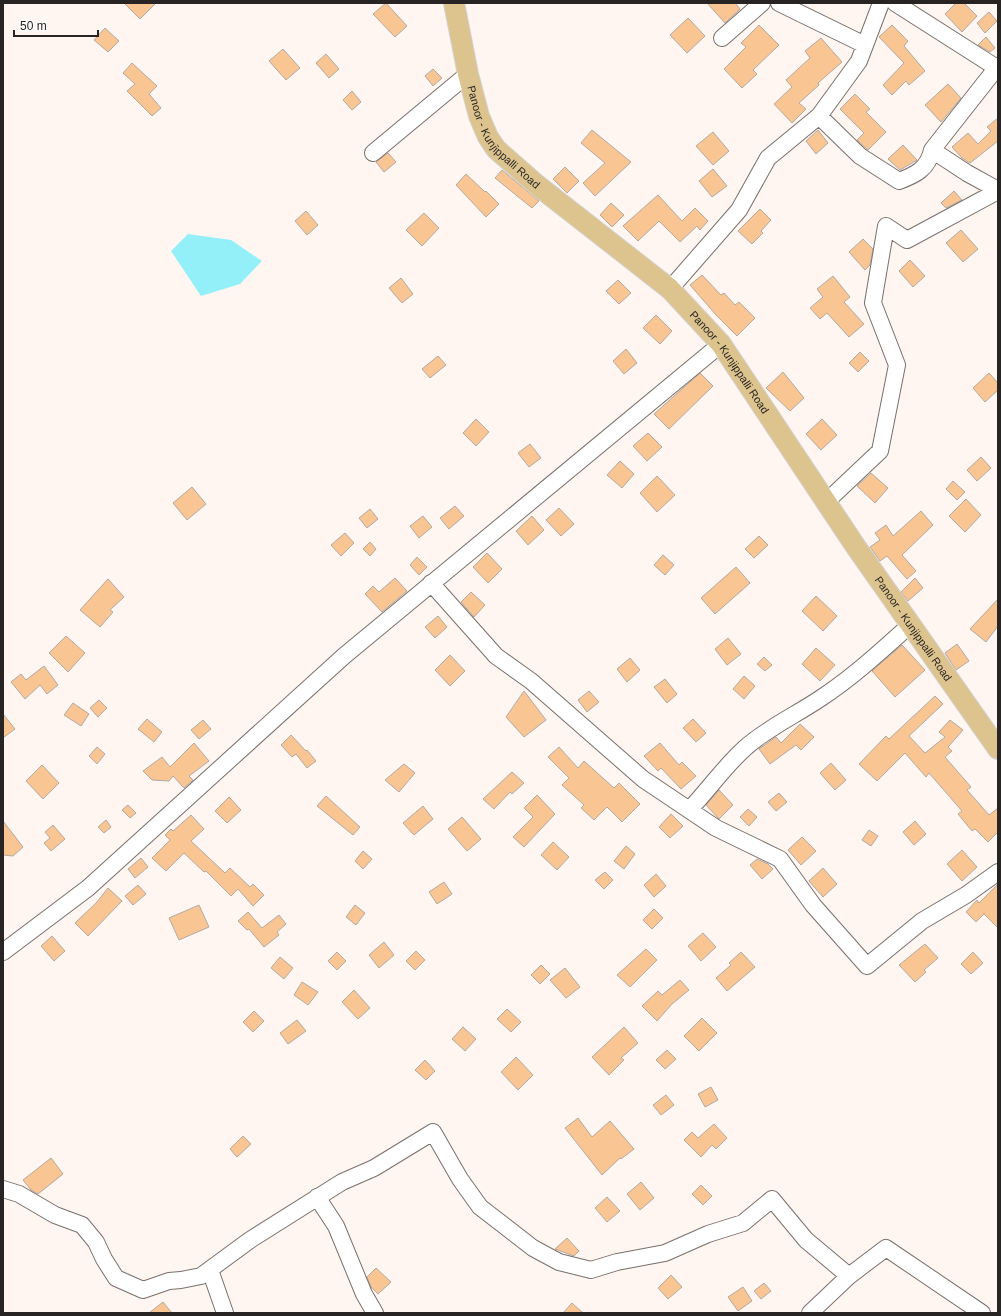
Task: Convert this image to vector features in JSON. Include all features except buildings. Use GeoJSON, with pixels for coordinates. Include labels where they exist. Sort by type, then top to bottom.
{"type":"FeatureCollection","features":[{"type":"Feature","properties":{"kind":"main road","name":"Panoor - Kunjippalli Road"},"geometry":{"type":"LineString","coordinates":[[454,3],[468,74],[479,116],[488,137],[496,149],[537,185],[670,289],[721,344],[910,626],[998,749]]}},
{"type":"Feature","properties":{"kind":"street"},"geometry":{"type":"LineString","coordinates":[[722,38],[762,3]]}},
{"type":"Feature","properties":{"kind":"street"},"geometry":{"type":"LineString","coordinates":[[779,3],[865,45]]}},
{"type":"Feature","properties":{"kind":"street"},"geometry":{"type":"LineString","coordinates":[[670,289],[739,210],[768,158],[819,116],[858,61],[881,3]]}},
{"type":"Feature","properties":{"kind":"street"},"geometry":{"type":"LineString","coordinates":[[819,116],[860,156],[899,181],[916,175],[930,158],[932,150],[998,67],[895,3]]}},
{"type":"Feature","properties":{"kind":"street"},"geometry":{"type":"LineString","coordinates":[[372,153],[468,74]]}},
{"type":"Feature","properties":{"kind":"street"},"geometry":{"type":"LineString","coordinates":[[932,150],[967,173],[998,190]]}},
{"type":"Feature","properties":{"kind":"street"},"geometry":{"type":"LineString","coordinates":[[826,502],[880,451],[897,365],[873,304],[886,226],[907,240],[998,190]]}},
{"type":"Feature","properties":{"kind":"street"},"geometry":{"type":"LineString","coordinates":[[3,952],[88,888],[344,656],[721,344]]}},
{"type":"Feature","properties":{"kind":"street"},"geometry":{"type":"LineString","coordinates":[[431,583],[496,656],[531,681],[643,779],[690,809],[716,828],[780,859],[812,905],[867,966],[922,921],[966,895],[998,872]]}},
{"type":"Feature","properties":{"kind":"street"},"geometry":{"type":"LineString","coordinates":[[690,809],[709,785],[745,748],[821,698],[864,667],[910,626]]}},
{"type":"Feature","properties":{"kind":"street"},"geometry":{"type":"LineString","coordinates":[[3,1189],[19,1194],[55,1215],[82,1225],[96,1242],[104,1259],[116,1278],[143,1290],[169,1280],[181,1280],[201,1276],[250,1240],[342,1182],[374,1168],[433,1132],[460,1179],[480,1207],[533,1248],[558,1262],[591,1270],[617,1262],[665,1253],[708,1234],[743,1223],[772,1199],[806,1240],[849,1276]]}},
{"type":"Feature","properties":{"kind":"street"},"geometry":{"type":"LineString","coordinates":[[317,1198],[336,1226],[364,1294],[375,1313]]}},
{"type":"Feature","properties":{"kind":"street"},"geometry":{"type":"LineString","coordinates":[[810,1313],[849,1276],[886,1248],[982,1313]]}},
{"type":"Feature","properties":{"kind":"street"},"geometry":{"type":"LineString","coordinates":[[210,1270],[225,1313]]}},
{"type":"Feature","properties":{"kind":"water"},"geometry":{"type":"Polygon","coordinates":[[[188,234],[231,240],[262,261],[240,284],[201,296],[171,251],[188,234]]]}}]}
